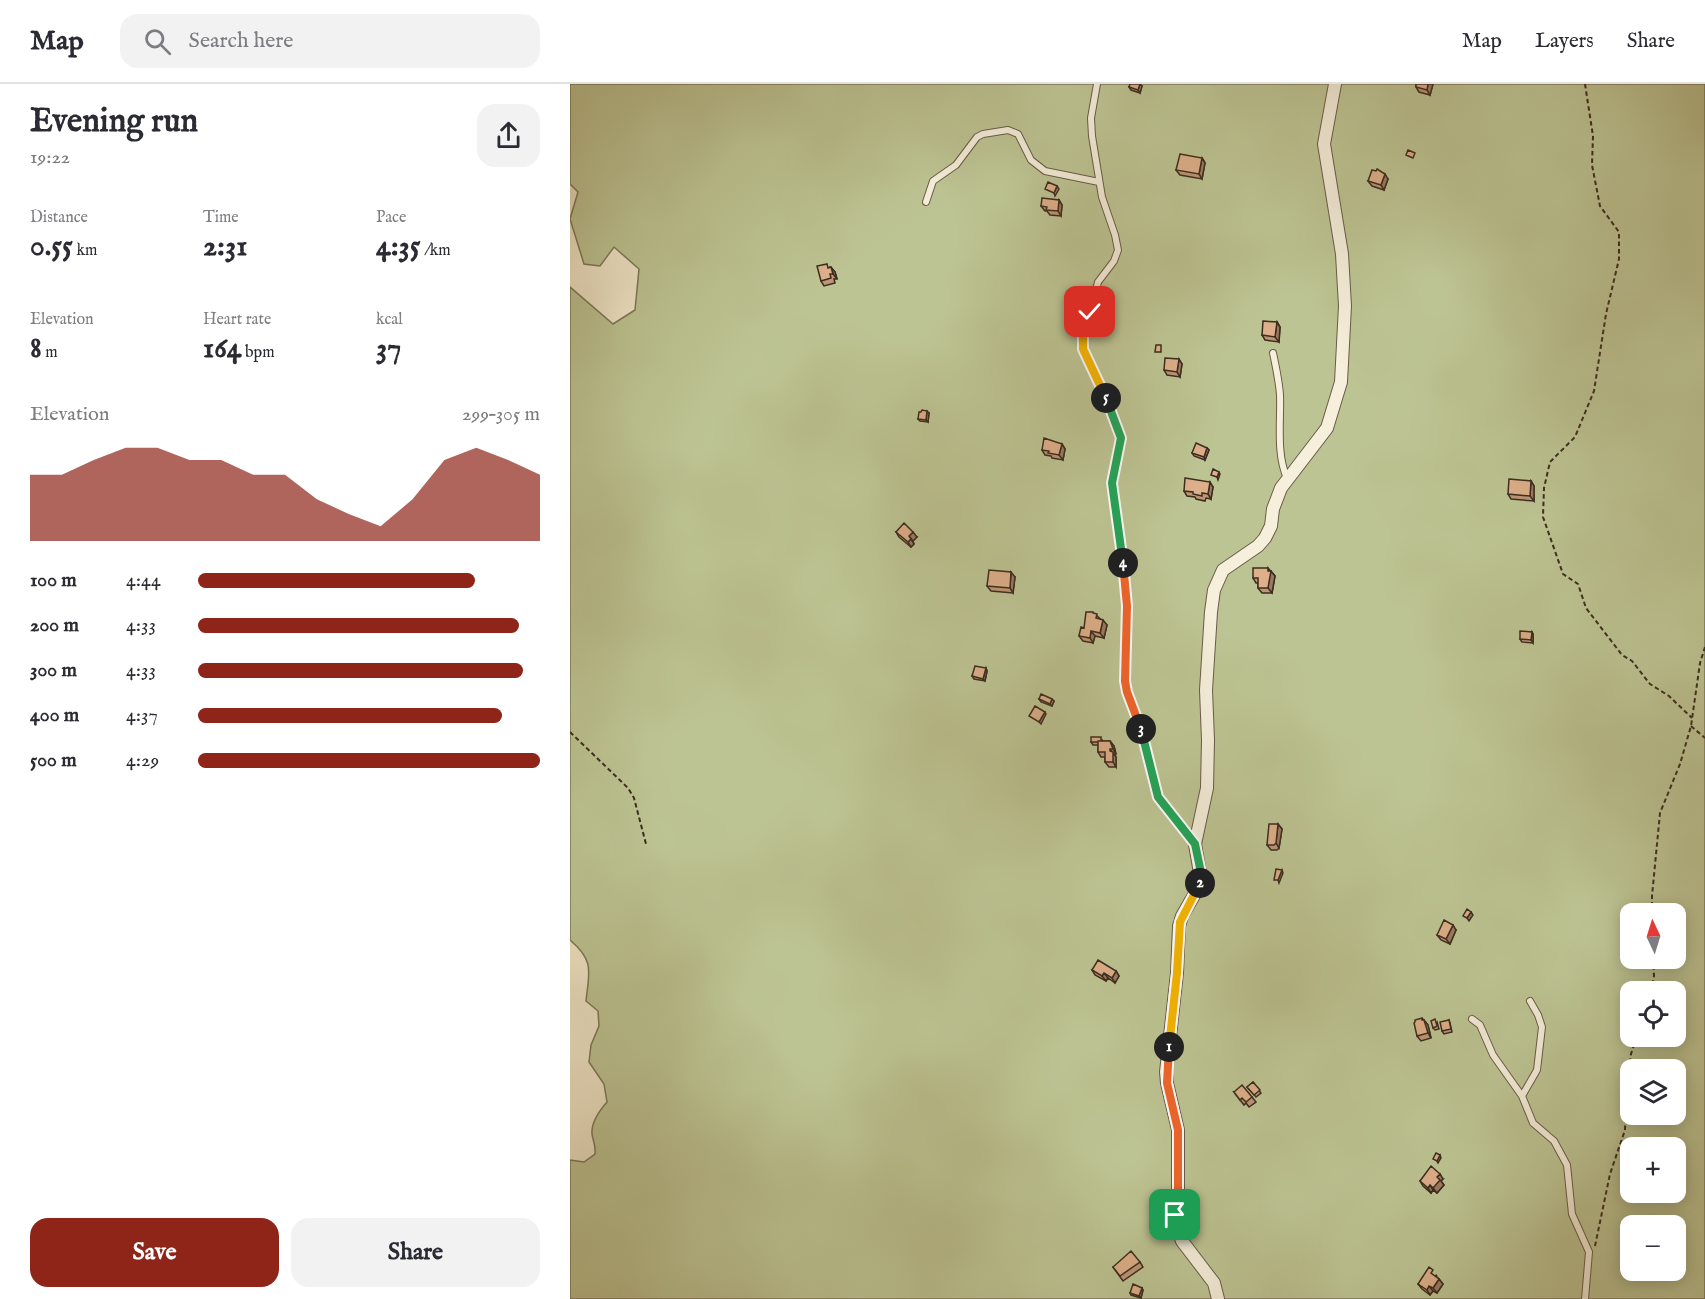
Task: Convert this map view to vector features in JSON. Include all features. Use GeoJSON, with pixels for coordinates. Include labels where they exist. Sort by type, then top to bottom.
{"type":"FeatureCollection","features":[{"type":"Feature","properties":{"kind":"street"},"geometry":{"type":"LineString","coordinates":[[1218,1299],[1214,1283],[1182,1241],[1175,1221],[1178,1194],[1178,1130],[1167,1083],[1179,926],[1201,879],[1195,844],[1207,788],[1206,690],[1214,590],[1223,570],[1258,546],[1265,538],[1271,526],[1276,498],[1287,479],[1327,428],[1341,382],[1345,306],[1342,254],[1324,144],[1335,84]]}},
{"type":"Feature","properties":{"kind":"lane"},"geometry":{"type":"LineString","coordinates":[[1097,84],[1091,125],[1099,182],[1104,206],[1116,235],[1118,256],[1098,282],[1083,341],[1086,358],[1110,406],[1121,438],[1112,483],[1126,593],[1125,681],[1150,758],[1155,789],[1168,811],[1195,844]]}},
{"type":"Feature","properties":{"kind":"lane"},"geometry":{"type":"LineString","coordinates":[[926,202],[933,181],[956,165],[977,137],[1008,130],[1018,134],[1031,160],[1045,171],[1099,182]]}},
{"type":"Feature","properties":{"kind":"lane"},"geometry":{"type":"LineString","coordinates":[[1273,353],[1280,394],[1281,459],[1287,479]]}},
{"type":"Feature","properties":{"kind":"lane"},"geometry":{"type":"LineString","coordinates":[[1522,1096],[1538,1070],[1542,1027],[1530,1001]]}},
{"type":"Feature","properties":{"kind":"lane"},"geometry":{"type":"LineString","coordinates":[[1472,1019],[1480,1025],[1493,1055],[1522,1096],[1533,1123],[1554,1142],[1567,1165],[1573,1220],[1587,1246],[1590,1257],[1585,1299]]}},
{"type":"Feature","properties":{"kind":"path"},"geometry":{"type":"LineString","coordinates":[[1585,84],[1593,136],[1592,165],[1600,206],[1619,232],[1619,259],[1606,314],[1594,391],[1575,437],[1550,462],[1544,488],[1543,517],[1563,573],[1578,584],[1586,608],[1622,655],[1632,661],[1650,684],[1669,696],[1692,718]]}},
{"type":"Feature","properties":{"kind":"path"},"geometry":{"type":"LineString","coordinates":[[1652,903],[1660,813],[1680,765],[1691,726],[1700,663],[1705,647]]}},
{"type":"Feature","properties":{"kind":"path"},"geometry":{"type":"LineString","coordinates":[[1691,726],[1705,738]]}},
{"type":"Feature","properties":{"kind":"path"},"geometry":{"type":"LineString","coordinates":[[570,732],[628,788],[634,798],[646,844]]}},
{"type":"Feature","properties":{"kind":"path"},"geometry":{"type":"LineString","coordinates":[[1590,1257],[1595,1247],[1610,1174],[1625,1130],[1626,1093],[1633,1047]]}},
{"type":"Feature","properties":{"kind":"green space"},"geometry":{"type":"Polygon","coordinates":[[[570,84],[1705,84],[1705,1299],[570,1299],[570,1160],[584,1162],[595,1154],[593,1125],[607,1102],[604,1084],[589,1062],[591,1045],[599,1026],[598,1011],[586,1001],[589,974],[587,961],[578,947],[570,940],[570,287],[613,324],[635,310],[639,269],[614,247],[600,266],[584,264],[570,219],[578,192],[570,184],[570,84]]]}},
{"type":"Feature","properties":{"kind":"building"},"geometry":{"type":"Polygon","coordinates":[[[1130,84],[1140,84],[1138,90],[1129,87],[1130,84]]]}},
{"type":"Feature","properties":{"kind":"building"},"geometry":{"type":"Polygon","coordinates":[[[1416,84],[1428,84],[1427,90],[1416,87],[1416,84]]]}},
{"type":"Feature","properties":{"kind":"building"},"geometry":{"type":"Polygon","coordinates":[[[1408,150],[1415,153],[1413,158],[1406,155],[1408,150]]]}},
{"type":"Feature","properties":{"kind":"building"},"geometry":{"type":"Polygon","coordinates":[[[1180,154],[1202,158],[1199,174],[1176,170],[1180,154]]]}},
{"type":"Feature","properties":{"kind":"building"},"geometry":{"type":"Polygon","coordinates":[[[1377,169],[1385,174],[1381,185],[1368,181],[1372,170],[1377,169]]]}},
{"type":"Feature","properties":{"kind":"building"},"geometry":{"type":"Polygon","coordinates":[[[1048,182],[1057,186],[1054,193],[1045,189],[1048,182]]]}},
{"type":"Feature","properties":{"kind":"building"},"geometry":{"type":"Polygon","coordinates":[[[1042,198],[1059,200],[1058,211],[1046,210],[1047,207],[1041,206],[1042,198]]]}},
{"type":"Feature","properties":{"kind":"building"},"geometry":{"type":"Polygon","coordinates":[[[827,264],[828,268],[831,267],[833,274],[830,274],[831,278],[821,281],[817,266],[827,264]]]}},
{"type":"Feature","properties":{"kind":"building"},"geometry":{"type":"Polygon","coordinates":[[[1263,321],[1277,322],[1275,337],[1262,335],[1263,321]]]}},
{"type":"Feature","properties":{"kind":"building"},"geometry":{"type":"Polygon","coordinates":[[[1156,345],[1161,345],[1161,352],[1155,352],[1156,345]]]}},
{"type":"Feature","properties":{"kind":"building"},"geometry":{"type":"Polygon","coordinates":[[[1165,358],[1179,359],[1177,372],[1164,370],[1165,358]]]}},
{"type":"Feature","properties":{"kind":"building"},"geometry":{"type":"Polygon","coordinates":[[[927,411],[926,420],[918,419],[919,412],[927,411]]]}},
{"type":"Feature","properties":{"kind":"building"},"geometry":{"type":"Polygon","coordinates":[[[1044,438],[1062,444],[1059,455],[1042,450],[1044,438]]]}},
{"type":"Feature","properties":{"kind":"building"},"geometry":{"type":"Polygon","coordinates":[[[1196,443],[1207,448],[1204,457],[1192,453],[1196,443]]]}},
{"type":"Feature","properties":{"kind":"building"},"geometry":{"type":"Polygon","coordinates":[[[1213,469],[1219,472],[1217,477],[1211,475],[1213,469]]]}},
{"type":"Feature","properties":{"kind":"building"},"geometry":{"type":"Polygon","coordinates":[[[1185,478],[1210,482],[1208,494],[1202,493],[1202,496],[1184,491],[1185,478]]]}},
{"type":"Feature","properties":{"kind":"building"},"geometry":{"type":"Polygon","coordinates":[[[1509,479],[1531,481],[1530,496],[1508,494],[1509,479]]]}},
{"type":"Feature","properties":{"kind":"building"},"geometry":{"type":"Polygon","coordinates":[[[904,523],[913,532],[908,542],[896,532],[904,523]]]}},
{"type":"Feature","properties":{"kind":"building"},"geometry":{"type":"Polygon","coordinates":[[[1253,568],[1268,568],[1268,571],[1271,571],[1268,588],[1258,588],[1258,578],[1253,578],[1253,568]]]}},
{"type":"Feature","properties":{"kind":"building"},"geometry":{"type":"Polygon","coordinates":[[[989,570],[1011,572],[1010,588],[987,586],[989,570]]]}},
{"type":"Feature","properties":{"kind":"building"},"geometry":{"type":"Polygon","coordinates":[[[1086,612],[1093,612],[1097,614],[1096,618],[1103,620],[1100,633],[1091,631],[1090,638],[1079,636],[1081,627],[1084,628],[1086,612]]]}},
{"type":"Feature","properties":{"kind":"building"},"geometry":{"type":"Polygon","coordinates":[[[1520,631],[1532,632],[1531,640],[1520,639],[1520,631]]]}},
{"type":"Feature","properties":{"kind":"building"},"geometry":{"type":"Polygon","coordinates":[[[975,666],[986,668],[983,679],[972,676],[975,666]]]}},
{"type":"Feature","properties":{"kind":"building"},"geometry":{"type":"Polygon","coordinates":[[[1041,694],[1052,699],[1050,704],[1039,699],[1041,694]]]}},
{"type":"Feature","properties":{"kind":"building"},"geometry":{"type":"Polygon","coordinates":[[[1035,706],[1045,712],[1039,722],[1029,716],[1035,706]]]}},
{"type":"Feature","properties":{"kind":"building"},"geometry":{"type":"Polygon","coordinates":[[[1091,737],[1101,737],[1101,741],[1091,742],[1091,737]]]}},
{"type":"Feature","properties":{"kind":"building"},"geometry":{"type":"Polygon","coordinates":[[[1098,741],[1110,741],[1113,749],[1110,751],[1113,752],[1113,762],[1105,762],[1105,752],[1098,752],[1098,741]]]}},
{"type":"Feature","properties":{"kind":"building"},"geometry":{"type":"Polygon","coordinates":[[[1269,824],[1278,824],[1274,845],[1267,845],[1269,824]]]}},
{"type":"Feature","properties":{"kind":"building"},"geometry":{"type":"Polygon","coordinates":[[[1276,869],[1282,870],[1278,880],[1274,880],[1276,869]]]}},
{"type":"Feature","properties":{"kind":"building"},"geometry":{"type":"Polygon","coordinates":[[[1467,909],[1471,912],[1467,918],[1463,916],[1467,909]]]}},
{"type":"Feature","properties":{"kind":"building"},"geometry":{"type":"Polygon","coordinates":[[[1444,920],[1453,925],[1446,939],[1437,935],[1444,920]]]}},
{"type":"Feature","properties":{"kind":"building"},"geometry":{"type":"Polygon","coordinates":[[[1098,960],[1116,971],[1112,978],[1104,973],[1102,976],[1092,970],[1098,960]]]}},
{"type":"Feature","properties":{"kind":"building"},"geometry":{"type":"Polygon","coordinates":[[[1422,1018],[1428,1033],[1417,1036],[1414,1023],[1415,1020],[1422,1018]]]}},
{"type":"Feature","properties":{"kind":"building"},"geometry":{"type":"Polygon","coordinates":[[[1435,1019],[1437,1026],[1433,1028],[1431,1021],[1435,1019]]]}},
{"type":"Feature","properties":{"kind":"building"},"geometry":{"type":"Polygon","coordinates":[[[1449,1020],[1451,1029],[1442,1031],[1440,1022],[1449,1020]]]}},
{"type":"Feature","properties":{"kind":"building"},"geometry":{"type":"Polygon","coordinates":[[[1253,1082],[1260,1090],[1254,1095],[1247,1087],[1253,1082]]]}},
{"type":"Feature","properties":{"kind":"building"},"geometry":{"type":"Polygon","coordinates":[[[1242,1085],[1252,1097],[1246,1102],[1242,1098],[1240,1100],[1234,1092],[1242,1085]]]}},
{"type":"Feature","properties":{"kind":"building"},"geometry":{"type":"Polygon","coordinates":[[[1436,1153],[1440,1155],[1437,1161],[1433,1159],[1436,1153]]]}},
{"type":"Feature","properties":{"kind":"building"},"geometry":{"type":"Polygon","coordinates":[[[1431,1166],[1440,1174],[1437,1177],[1440,1180],[1433,1188],[1430,1185],[1428,1188],[1420,1181],[1431,1166]]]}},
{"type":"Feature","properties":{"kind":"building"},"geometry":{"type":"Polygon","coordinates":[[[1131,1251],[1140,1262],[1120,1276],[1113,1267],[1131,1251]]]}},
{"type":"Feature","properties":{"kind":"building"},"geometry":{"type":"Polygon","coordinates":[[[1429,1267],[1433,1270],[1431,1273],[1439,1279],[1433,1288],[1429,1286],[1427,1290],[1418,1284],[1429,1267]]]}},
{"type":"Feature","properties":{"kind":"building"},"geometry":{"type":"Polygon","coordinates":[[[1133,1284],[1142,1288],[1139,1296],[1130,1293],[1133,1284]]]}},
{"type":"Feature","properties":{"kind":"route"},"geometry":{"type":"LineString","coordinates":[[1090,312],[1083,335],[1083,349],[1110,406],[1121,438],[1113,473],[1112,491],[1127,606],[1124,668],[1127,692],[1150,758],[1158,797],[1195,844],[1200,868],[1200,885],[1182,916],[1179,926],[1177,973],[1169,1042],[1167,1083],[1178,1130],[1178,1194],[1175,1215]]}}]}
